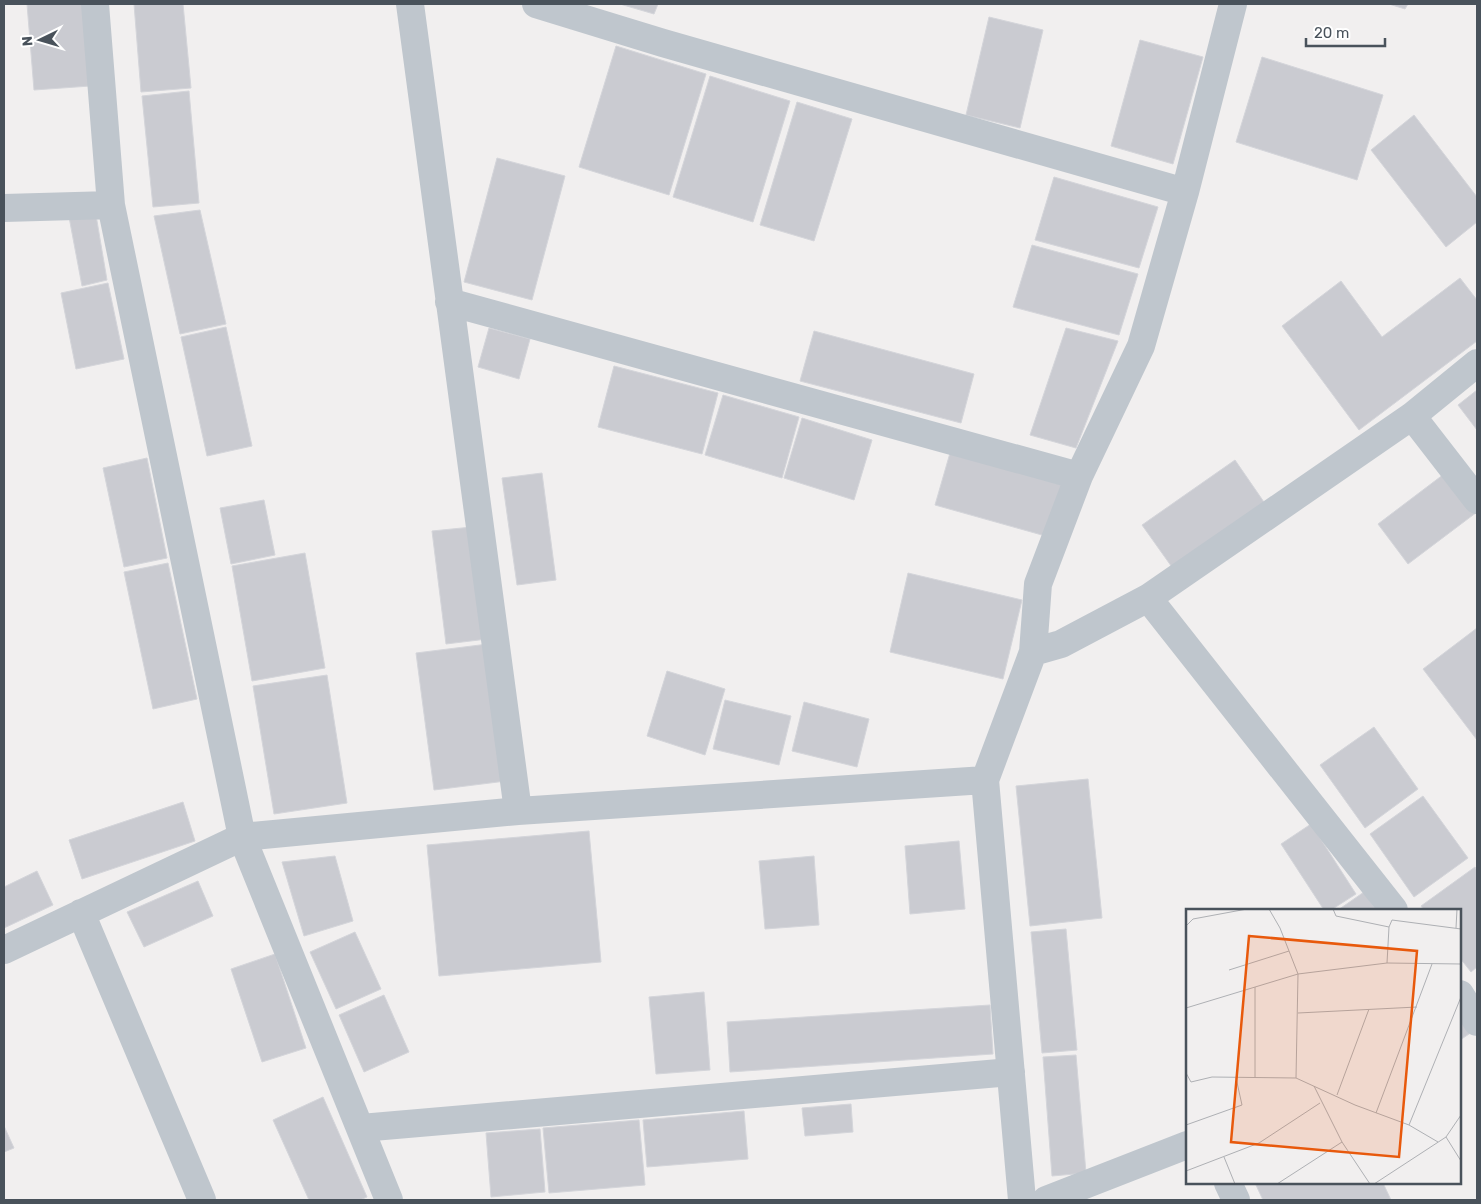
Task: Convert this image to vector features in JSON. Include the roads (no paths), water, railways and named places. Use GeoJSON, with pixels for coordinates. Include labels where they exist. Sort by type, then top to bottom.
{"type":"FeatureCollection","features":[{"type":"Feature","properties":{"kind":"street"},"geometry":{"type":"LineString","coordinates":[[95,4],[111,205],[242,837],[389,1200]]}},
{"type":"Feature","properties":{"kind":"street"},"geometry":{"type":"LineString","coordinates":[[410,4],[518,812]]}},
{"type":"Feature","properties":{"kind":"street"},"geometry":{"type":"LineString","coordinates":[[536,4],[662,43],[1185,192]]}},
{"type":"Feature","properties":{"kind":"street"},"geometry":{"type":"LineString","coordinates":[[1022,1200],[984,780],[1033,652],[1038,584],[1079,476],[1141,346],[1185,192],[1233,4]]}},
{"type":"Feature","properties":{"kind":"street"},"geometry":{"type":"LineString","coordinates":[[4,208],[111,205]]}},
{"type":"Feature","properties":{"kind":"street"},"geometry":{"type":"LineString","coordinates":[[449,302],[1079,476]]}},
{"type":"Feature","properties":{"kind":"street"},"geometry":{"type":"LineString","coordinates":[[1033,652],[1061,644],[1148,598],[1412,416],[1477,362]]}},
{"type":"Feature","properties":{"kind":"street"},"geometry":{"type":"LineString","coordinates":[[1412,416],[1477,500]]}},
{"type":"Feature","properties":{"kind":"street"},"geometry":{"type":"LineString","coordinates":[[1148,598],[1393,909]]}},
{"type":"Feature","properties":{"kind":"street"},"geometry":{"type":"LineString","coordinates":[[4,950],[242,837],[518,812],[984,780]]}},
{"type":"Feature","properties":{"kind":"street"},"geometry":{"type":"LineString","coordinates":[[81,913],[202,1200]]}},
{"type":"Feature","properties":{"kind":"street"},"geometry":{"type":"LineString","coordinates":[[1461,996],[1477,1022]]}},
{"type":"Feature","properties":{"kind":"street"},"geometry":{"type":"LineString","coordinates":[[360,1128],[1011,1072]]}},
{"type":"Feature","properties":{"kind":"street"},"geometry":{"type":"LineString","coordinates":[[1046,1200],[1186,1145]]}},
{"type":"Feature","properties":{"kind":"street"},"geometry":{"type":"LineString","coordinates":[[1228,1184],[1236,1200]]}}]}
